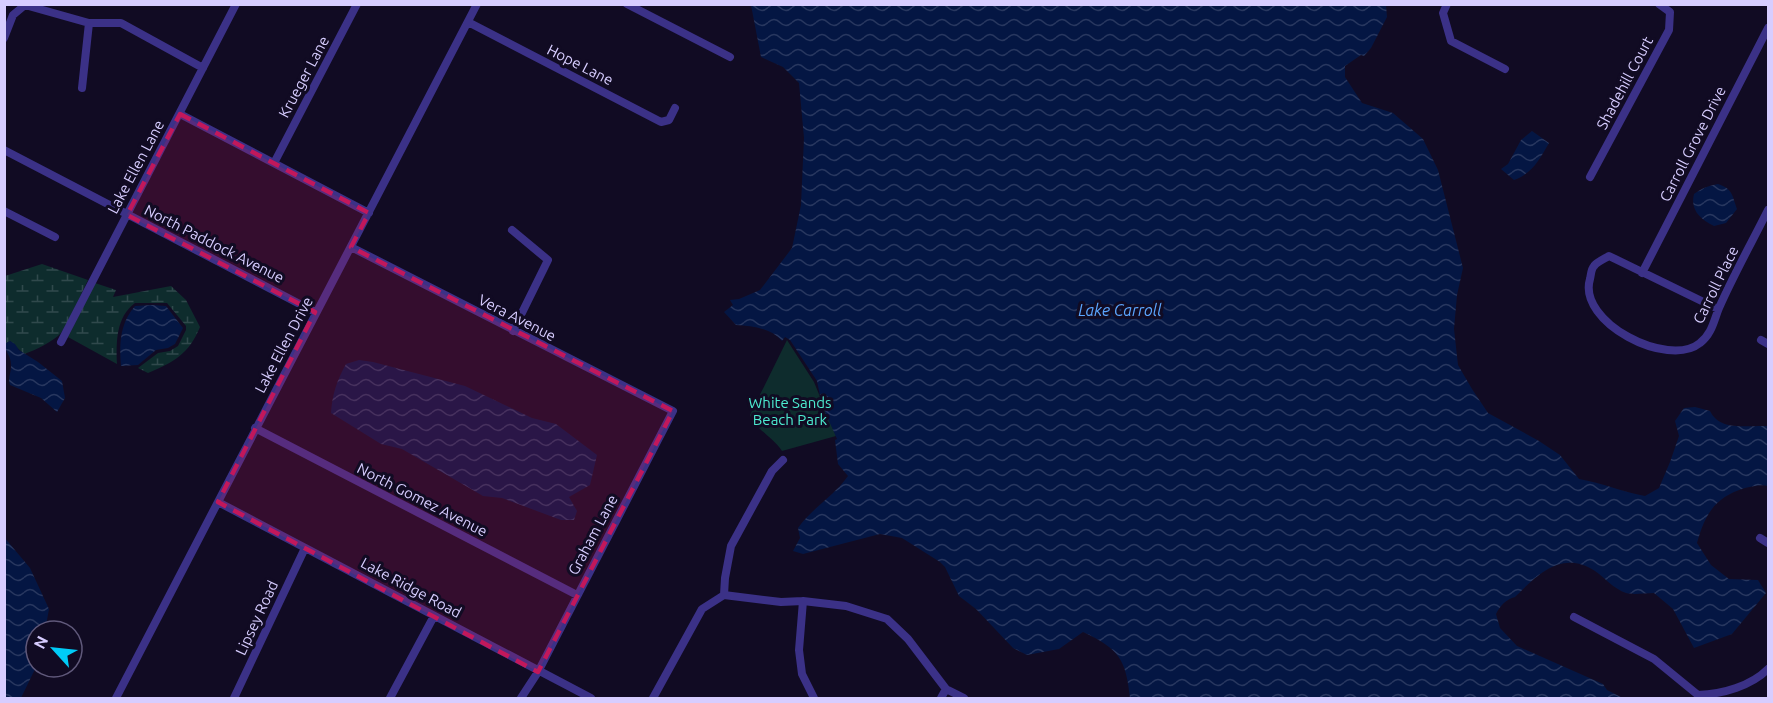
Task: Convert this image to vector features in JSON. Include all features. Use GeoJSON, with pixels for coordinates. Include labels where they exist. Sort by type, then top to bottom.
{"type":"FeatureCollection","features":[{"type":"Feature","properties":{"kind":"street","name":"Lake Ellen Lane"},"geometry":{"type":"LineString","coordinates":[[61,342],[236,4]]}},
{"type":"Feature","properties":{"kind":"street","name":"Krueger Lane"},"geometry":{"type":"LineString","coordinates":[[274,163],[357,4]]}},
{"type":"Feature","properties":{"kind":"street","name":"Lake Ellen Drive"},"geometry":{"type":"LineString","coordinates":[[116,699],[477,4]]}},
{"type":"Feature","properties":{"kind":"street"},"geometry":{"type":"LineString","coordinates":[[627,4],[730,57]]}},
{"type":"Feature","properties":{"kind":"street"},"geometry":{"type":"LineString","coordinates":[[1447,4],[1443,13],[1450,41],[1505,69]]}},
{"type":"Feature","properties":{"kind":"street","name":"Shadehill Court"},"geometry":{"type":"LineString","coordinates":[[1590,177],[1669,30],[1670,12],[1659,4]]}},
{"type":"Feature","properties":{"kind":"street"},"geometry":{"type":"LineString","coordinates":[[4,38],[13,15],[25,5],[88,23],[121,24],[203,68]]}},
{"type":"Feature","properties":{"kind":"street","name":"Hope Lane"},"geometry":{"type":"LineString","coordinates":[[468,22],[661,122],[669,120],[675,108]]}},
{"type":"Feature","properties":{"kind":"street"},"geometry":{"type":"LineString","coordinates":[[82,88],[88,23]]}},
{"type":"Feature","properties":{"kind":"street","name":"Carroll Grove Drive"},"geometry":{"type":"LineString","coordinates":[[1642,273],[1768,28]]}},
{"type":"Feature","properties":{"kind":"street"},"geometry":{"type":"LineString","coordinates":[[180,114],[369,213]]}},
{"type":"Feature","properties":{"kind":"street","name":"North Paddock Avenue"},"geometry":{"type":"LineString","coordinates":[[4,150],[315,312]]}},
{"type":"Feature","properties":{"kind":"street","name":"Carroll Place"},"geometry":{"type":"LineString","coordinates":[[1642,273],[1609,256],[1593,267],[1588,286],[1594,309],[1617,330],[1639,344],[1680,351],[1699,344],[1713,327],[1719,309],[1768,210]]}},
{"type":"Feature","properties":{"kind":"street"},"geometry":{"type":"LineString","coordinates":[[4,211],[56,237]]}},
{"type":"Feature","properties":{"kind":"street"},"geometry":{"type":"LineString","coordinates":[[512,230],[548,260],[513,331]]}},
{"type":"Feature","properties":{"kind":"street","name":"Vera Avenue"},"geometry":{"type":"LineString","coordinates":[[351,247],[673,411]]}},
{"type":"Feature","properties":{"kind":"street"},"geometry":{"type":"LineString","coordinates":[[1642,273],[1719,309]]}},
{"type":"Feature","properties":{"kind":"street","name":"Graham Lane"},"geometry":{"type":"LineString","coordinates":[[521,699],[538,672],[673,411]]}},
{"type":"Feature","properties":{"kind":"street","name":"North Gomez Avenue"},"geometry":{"type":"LineString","coordinates":[[255,428],[577,595]]}},
{"type":"Feature","properties":{"kind":"street"},"geometry":{"type":"LineString","coordinates":[[724,595],[731,546],[772,471],[783,460]]}},
{"type":"Feature","properties":{"kind":"street","name":"Lake Ridge Road"},"geometry":{"type":"LineString","coordinates":[[218,502],[591,699]]}},
{"type":"Feature","properties":{"kind":"street"},"geometry":{"type":"LineString","coordinates":[[1760,538],[1768,543]]}},
{"type":"Feature","properties":{"kind":"street","name":"Lipsey Road"},"geometry":{"type":"LineString","coordinates":[[234,699],[304,548]]}},
{"type":"Feature","properties":{"kind":"street"},"geometry":{"type":"LineString","coordinates":[[653,699],[702,609],[724,595],[781,602],[803,601],[846,606],[887,619],[908,639],[946,689],[964,699]]}},
{"type":"Feature","properties":{"kind":"street"},"geometry":{"type":"LineString","coordinates":[[803,601],[799,650],[802,675],[814,699]]}},
{"type":"Feature","properties":{"kind":"street"},"geometry":{"type":"LineString","coordinates":[[390,699],[435,616]]}},
{"type":"Feature","properties":{"kind":"street"},"geometry":{"type":"LineString","coordinates":[[1574,617],[1654,659],[1698,697],[1715,694],[1757,679],[1768,669]]}},
{"type":"Feature","properties":{"kind":"street"},"geometry":{"type":"LineString","coordinates":[[941,699],[946,689]]}},
{"type":"Feature","properties":{"kind":"highlighted area"},"geometry":{"type":"Polygon","coordinates":[[[180,114],[369,213],[351,247],[673,411],[538,672],[218,502],[315,312],[127,215],[180,114]]]}},
{"type":"Feature","properties":{"kind":"green space"},"geometry":{"type":"Polygon","coordinates":[[[42,264],[88,280],[61,333],[44,345],[24,354],[10,341],[5,344],[5,276],[42,264]]]}},
{"type":"Feature","properties":{"kind":"green space"},"geometry":{"type":"Polygon","coordinates":[[[95,283],[116,290],[113,297],[171,286],[186,300],[200,327],[196,336],[186,351],[166,365],[148,373],[138,368],[158,353],[170,351],[178,346],[186,326],[167,303],[135,303],[124,315],[118,330],[117,364],[68,337],[95,283]]]}},
{"type":"Feature","properties":{"kind":"green space","name":"White Sands Beach Park"},"geometry":{"type":"Polygon","coordinates":[[[787,340],[814,382],[836,436],[782,451],[756,425],[750,415],[787,340]]]}},
{"type":"Feature","properties":{"kind":"water","name":"Lake Carroll"},"geometry":{"type":"Polygon","coordinates":[[[751,5],[1386,5],[1387,17],[1371,48],[1364,56],[1361,55],[1345,66],[1345,77],[1362,103],[1393,113],[1423,139],[1438,170],[1463,268],[1457,295],[1454,329],[1458,365],[1472,389],[1488,413],[1560,455],[1579,479],[1645,496],[1659,488],[1679,436],[1675,421],[1684,408],[1695,407],[1710,411],[1715,418],[1728,425],[1768,426],[1768,486],[1745,488],[1726,496],[1708,515],[1697,543],[1711,565],[1729,579],[1758,580],[1766,593],[1732,634],[1694,648],[1673,609],[1654,593],[1626,593],[1583,565],[1561,564],[1541,573],[1499,608],[1496,614],[1500,628],[1517,646],[1603,684],[1607,690],[1623,698],[1130,698],[1123,664],[1113,650],[1105,644],[1083,632],[1059,649],[1027,655],[1013,648],[976,609],[959,596],[945,567],[940,562],[902,538],[880,534],[803,554],[793,551],[800,538],[798,528],[848,476],[838,464],[835,440],[837,439],[822,405],[817,381],[790,340],[785,337],[782,341],[772,333],[761,329],[736,325],[724,312],[733,305],[730,300],[739,299],[760,290],[792,248],[801,205],[804,138],[799,83],[783,67],[761,57],[751,5]]]}},
{"type":"Feature","properties":{"kind":"water"},"geometry":{"type":"Polygon","coordinates":[[[1532,131],[1549,143],[1531,170],[1514,180],[1501,169],[1508,164],[1521,140],[1532,131]]]}},
{"type":"Feature","properties":{"kind":"water"},"geometry":{"type":"Polygon","coordinates":[[[1718,184],[1729,190],[1737,209],[1726,223],[1714,226],[1697,213],[1693,200],[1697,192],[1718,184]]]}},
{"type":"Feature","properties":{"kind":"water"},"geometry":{"type":"Polygon","coordinates":[[[135,306],[166,306],[183,328],[175,344],[156,350],[138,365],[121,366],[120,350],[126,319],[135,306]]]}},
{"type":"Feature","properties":{"kind":"water"},"geometry":{"type":"Polygon","coordinates":[[[10,341],[62,381],[65,398],[57,412],[41,398],[10,385],[11,361],[4,344],[10,341]]]}},
{"type":"Feature","properties":{"kind":"water"},"geometry":{"type":"Polygon","coordinates":[[[359,360],[465,386],[532,418],[556,424],[597,455],[590,485],[569,497],[577,511],[574,520],[561,520],[502,498],[483,496],[402,449],[381,444],[331,413],[334,394],[346,364],[359,360]]]}},
{"type":"Feature","properties":{"kind":"water"},"geometry":{"type":"Polygon","coordinates":[[[4,537],[30,568],[49,609],[47,619],[24,619],[24,679],[30,679],[21,698],[5,698],[4,537]]]}}]}
